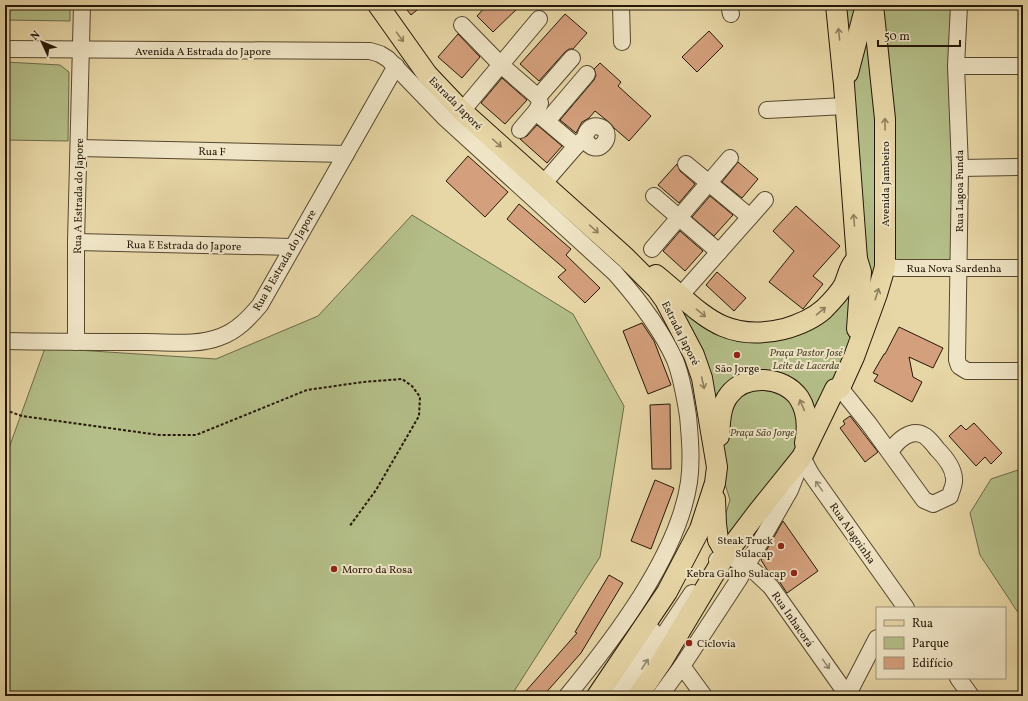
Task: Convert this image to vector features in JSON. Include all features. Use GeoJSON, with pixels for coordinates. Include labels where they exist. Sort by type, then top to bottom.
{"type":"FeatureCollection","features":[{"type":"Feature","properties":{"kind":"main road","name":"Estrada Japoré"},"geometry":{"type":"LineString","coordinates":[[378,5],[427,74],[462,111],[650,281],[665,300],[694,355],[702,378],[716,475],[700,528],[667,592],[597,696]]}},
{"type":"Feature","properties":{"kind":"main road"},"geometry":{"type":"LineString","coordinates":[[638,696],[662,661],[726,554],[802,457],[835,389],[840,388],[854,357],[861,272],[857,259],[844,85],[836,5]]}},
{"type":"Feature","properties":{"kind":"main road"},"geometry":{"type":"LineString","coordinates":[[844,85],[866,5]]}},
{"type":"Feature","properties":{"kind":"main road","name":"Avenida Jambeiro"},"geometry":{"type":"LineString","coordinates":[[854,357],[877,294],[885,267],[885,120],[874,5]]}},
{"type":"Feature","properties":{"kind":"main road"},"geometry":{"type":"LineString","coordinates":[[625,257],[645,267],[704,316],[720,326],[735,331],[756,333],[774,331],[803,323],[823,310],[839,293],[852,264],[857,259]]}},
{"type":"Feature","properties":{"kind":"main road"},"geometry":{"type":"LineString","coordinates":[[726,554],[718,540],[716,524],[716,475],[719,434],[724,404],[729,395],[736,388],[748,382],[761,380],[774,381],[788,388],[798,397],[804,409],[807,429],[802,457]]}},
{"type":"Feature","properties":{"kind":"street","name":"Rua A Estrada do Japore"},"geometry":{"type":"LineString","coordinates":[[76,342],[76,242],[82,5]]}},
{"type":"Feature","properties":{"kind":"street"},"geometry":{"type":"LineString","coordinates":[[621,5],[622,42]]}},
{"type":"Feature","properties":{"kind":"street","name":"Rua Lagoa Funda"},"geometry":{"type":"LineString","coordinates":[[958,5],[956,66],[960,168],[960,269],[957,360],[959,366],[967,371],[1023,371]]}},
{"type":"Feature","properties":{"kind":"street"},"geometry":{"type":"LineString","coordinates":[[462,111],[539,19]]}},
{"type":"Feature","properties":{"kind":"street"},"geometry":{"type":"LineString","coordinates":[[462,25],[501,65],[541,110],[580,142],[543,184]]}},
{"type":"Feature","properties":{"kind":"street","name":"Avenida A Estrada do Japore"},"geometry":{"type":"LineString","coordinates":[[5,50],[370,51],[380,54],[396,66],[444,116],[615,273],[637,298],[675,360],[684,390],[691,445],[689,483],[680,518],[666,551],[645,588],[616,632],[567,696]]}},
{"type":"Feature","properties":{"kind":"street"},"geometry":{"type":"LineString","coordinates":[[541,110],[572,58]]}},
{"type":"Feature","properties":{"kind":"street","name":"Rua B Estrada do Japore"},"geometry":{"type":"LineString","coordinates":[[5,341],[209,341],[222,337],[235,330],[250,317],[260,305],[396,66]]}},
{"type":"Feature","properties":{"kind":"street"},"geometry":{"type":"LineString","coordinates":[[956,66],[1023,66]]}},
{"type":"Feature","properties":{"kind":"street"},"geometry":{"type":"LineString","coordinates":[[520,130],[541,110],[587,74]]}},
{"type":"Feature","properties":{"kind":"street"},"geometry":{"type":"LineString","coordinates":[[767,110],[845,106]]}},
{"type":"Feature","properties":{"kind":"street","name":"Rua F"},"geometry":{"type":"LineString","coordinates":[[79,148],[346,154]]}},
{"type":"Feature","properties":{"kind":"street"},"geometry":{"type":"LineString","coordinates":[[652,249],[730,158]]}},
{"type":"Feature","properties":{"kind":"street"},"geometry":{"type":"LineString","coordinates":[[686,164],[750,217]]}},
{"type":"Feature","properties":{"kind":"street"},"geometry":{"type":"LineString","coordinates":[[960,168],[1023,167]]}},
{"type":"Feature","properties":{"kind":"street"},"geometry":{"type":"LineString","coordinates":[[654,196],[719,252]]}},
{"type":"Feature","properties":{"kind":"street"},"geometry":{"type":"LineString","coordinates":[[680,296],[765,200]]}},
{"type":"Feature","properties":{"kind":"street","name":"Rua E Estrada do Japore"},"geometry":{"type":"LineString","coordinates":[[76,242],[292,247]]}},
{"type":"Feature","properties":{"kind":"street","name":"Rua Nova Sardenha"},"geometry":{"type":"LineString","coordinates":[[885,267],[960,269],[1023,268]]}},
{"type":"Feature","properties":{"kind":"street"},"geometry":{"type":"LineString","coordinates":[[840,388],[890,452],[924,500],[933,504],[950,496],[955,480],[952,469],[942,454],[925,436],[915,432],[905,436],[895,444],[890,452]]}},
{"type":"Feature","properties":{"kind":"street"},"geometry":{"type":"LineString","coordinates":[[660,696],[682,666],[739,579],[790,490],[802,457]]}},
{"type":"Feature","properties":{"kind":"street","name":"Rua Alagoinha"},"geometry":{"type":"LineString","coordinates":[[802,457],[811,474],[899,605]]}},
{"type":"Feature","properties":{"kind":"street"},"geometry":{"type":"LineString","coordinates":[[609,696],[654,629],[702,540],[716,475]]}},
{"type":"Feature","properties":{"kind":"street"},"geometry":{"type":"LineString","coordinates":[[623,696],[710,566],[726,554]]}},
{"type":"Feature","properties":{"kind":"street","name":"Rua Inhacorá"},"geometry":{"type":"LineString","coordinates":[[726,554],[754,571],[771,587],[847,696]]}},
{"type":"Feature","properties":{"kind":"street"},"geometry":{"type":"LineString","coordinates":[[847,696],[876,640]]}},
{"type":"Feature","properties":{"kind":"street"},"geometry":{"type":"LineString","coordinates":[[682,666],[704,696]]}},
{"type":"Feature","properties":{"kind":"street"},"geometry":{"type":"LineString","coordinates":[[959,679],[971,696]]}},
{"type":"Feature","properties":{"kind":"path"},"geometry":{"type":"LineString","coordinates":[[5,410],[22,416],[159,435],[196,434],[307,390],[363,382],[402,379],[412,386],[420,397],[419,416],[376,490],[349,527]]}},
{"type":"Feature","properties":{"kind":"path"},"geometry":{"type":"LineString","coordinates":[[5,418],[8,412]]}},
{"type":"Feature","properties":{"kind":"green space"},"geometry":{"type":"Polygon","coordinates":[[[5,5],[70,5],[70,21],[5,20],[5,5]]]}},
{"type":"Feature","properties":{"kind":"green space"},"geometry":{"type":"Polygon","coordinates":[[[837,5],[957,5],[960,268],[879,266],[814,431],[727,539],[725,516],[730,500],[666,291],[733,326],[778,328],[853,281],[837,5]]]}},
{"type":"Feature","properties":{"kind":"green space"},"geometry":{"type":"Polygon","coordinates":[[[5,62],[60,65],[69,72],[68,141],[5,140],[5,62]]]}},
{"type":"Feature","properties":{"kind":"green space"},"geometry":{"type":"Polygon","coordinates":[[[412,215],[573,314],[624,406],[600,557],[511,696],[5,696],[5,459],[45,348],[216,359],[318,316],[412,215]]]}},
{"type":"Feature","properties":{"kind":"green space"},"geometry":{"type":"Polygon","coordinates":[[[1018,470],[1023,473],[1023,620],[980,555],[970,513],[991,479],[1018,470]]]}},
{"type":"Feature","properties":{"kind":"building"},"geometry":{"type":"Polygon","coordinates":[[[403,5],[423,5],[411,15],[403,5]]]}},
{"type":"Feature","properties":{"kind":"building"},"geometry":{"type":"Polygon","coordinates":[[[487,5],[521,5],[493,32],[477,16],[487,5]]]}},
{"type":"Feature","properties":{"kind":"building"},"geometry":{"type":"Polygon","coordinates":[[[565,14],[587,33],[573,49],[569,49],[565,52],[539,81],[520,64],[565,14]]]}},
{"type":"Feature","properties":{"kind":"building"},"geometry":{"type":"Polygon","coordinates":[[[709,31],[723,46],[697,72],[682,57],[709,31]]]}},
{"type":"Feature","properties":{"kind":"building"},"geometry":{"type":"Polygon","coordinates":[[[458,34],[480,57],[462,78],[438,57],[458,34]]]}},
{"type":"Feature","properties":{"kind":"building"},"geometry":{"type":"Polygon","coordinates":[[[600,63],[621,82],[618,86],[651,116],[629,141],[595,111],[589,118],[582,122],[576,133],[560,120],[594,80],[596,75],[594,69],[600,63]]]}},
{"type":"Feature","properties":{"kind":"building"},"geometry":{"type":"Polygon","coordinates":[[[502,78],[527,100],[505,124],[481,103],[502,78]]]}},
{"type":"Feature","properties":{"kind":"building"},"geometry":{"type":"Polygon","coordinates":[[[537,125],[562,146],[547,163],[520,139],[527,136],[537,125]]]}},
{"type":"Feature","properties":{"kind":"building"},"geometry":{"type":"Polygon","coordinates":[[[468,156],[508,192],[485,217],[446,181],[468,156]]]}},
{"type":"Feature","properties":{"kind":"building"},"geometry":{"type":"Polygon","coordinates":[[[738,162],[758,179],[742,198],[722,182],[738,162]]]}},
{"type":"Feature","properties":{"kind":"building"},"geometry":{"type":"Polygon","coordinates":[[[677,164],[680,171],[695,184],[679,203],[658,185],[677,164]]]}},
{"type":"Feature","properties":{"kind":"building"},"geometry":{"type":"Polygon","coordinates":[[[710,196],[733,215],[714,236],[692,217],[710,196]]]}},
{"type":"Feature","properties":{"kind":"building"},"geometry":{"type":"Polygon","coordinates":[[[519,204],[571,249],[566,255],[600,288],[585,303],[558,277],[566,270],[507,219],[519,204]]]}},
{"type":"Feature","properties":{"kind":"building"},"geometry":{"type":"Polygon","coordinates":[[[796,206],[840,246],[813,276],[823,284],[803,309],[769,282],[794,251],[773,231],[796,206]]]}},
{"type":"Feature","properties":{"kind":"building"},"geometry":{"type":"Polygon","coordinates":[[[680,231],[703,251],[685,271],[663,251],[680,231]]]}},
{"type":"Feature","properties":{"kind":"building"},"geometry":{"type":"Polygon","coordinates":[[[717,272],[746,298],[734,311],[706,285],[717,272]]]}},
{"type":"Feature","properties":{"kind":"building"},"geometry":{"type":"Polygon","coordinates":[[[642,323],[654,341],[671,385],[648,394],[623,331],[642,323]]]}},
{"type":"Feature","properties":{"kind":"building"},"geometry":{"type":"Polygon","coordinates":[[[899,327],[943,348],[933,368],[909,357],[913,377],[922,382],[912,402],[874,381],[878,375],[873,373],[899,327]]]}},
{"type":"Feature","properties":{"kind":"building"},"geometry":{"type":"Polygon","coordinates":[[[670,404],[671,469],[652,469],[650,405],[670,404]]]}},
{"type":"Feature","properties":{"kind":"building"},"geometry":{"type":"Polygon","coordinates":[[[850,416],[878,452],[865,462],[840,428],[845,424],[843,421],[850,416]]]}},
{"type":"Feature","properties":{"kind":"building"},"geometry":{"type":"Polygon","coordinates":[[[974,423],[1002,453],[991,464],[985,457],[976,466],[949,436],[961,425],[966,430],[974,423]]]}},
{"type":"Feature","properties":{"kind":"building"},"geometry":{"type":"Polygon","coordinates":[[[655,480],[674,488],[651,549],[631,541],[655,480]]]}},
{"type":"Feature","properties":{"kind":"building"},"geometry":{"type":"Polygon","coordinates":[[[783,521],[818,571],[787,593],[779,581],[768,571],[761,560],[783,521]]]}},
{"type":"Feature","properties":{"kind":"building"},"geometry":{"type":"Polygon","coordinates":[[[609,575],[623,583],[581,653],[543,696],[530,696],[525,692],[577,633],[575,632],[609,575]]]}},
{"type":"Feature","properties":{"kind":"place","name":"São Jorge"},"geometry":{"type":"Point","coordinates":[737,355]}},
{"type":"Feature","properties":{"kind":"place","name":"Steak Truck Sulacap"},"geometry":{"type":"Point","coordinates":[781,546]}},
{"type":"Feature","properties":{"kind":"place","name":"Morro da Rosa"},"geometry":{"type":"Point","coordinates":[334,569]}},
{"type":"Feature","properties":{"kind":"place","name":"Kebra Galho Sulacap"},"geometry":{"type":"Point","coordinates":[794,573]}},
{"type":"Feature","properties":{"kind":"place","name":"Ciclovia"},"geometry":{"type":"Point","coordinates":[689,643]}},
{"type":"Feature","properties":{"kind":"park label","name":"Praça Pastor José Leite de Lacerda"},"geometry":{"type":"Point","coordinates":[806,358]}},
{"type":"Feature","properties":{"kind":"park label","name":"Praça São Jorge"},"geometry":{"type":"Point","coordinates":[762,432]}}]}
